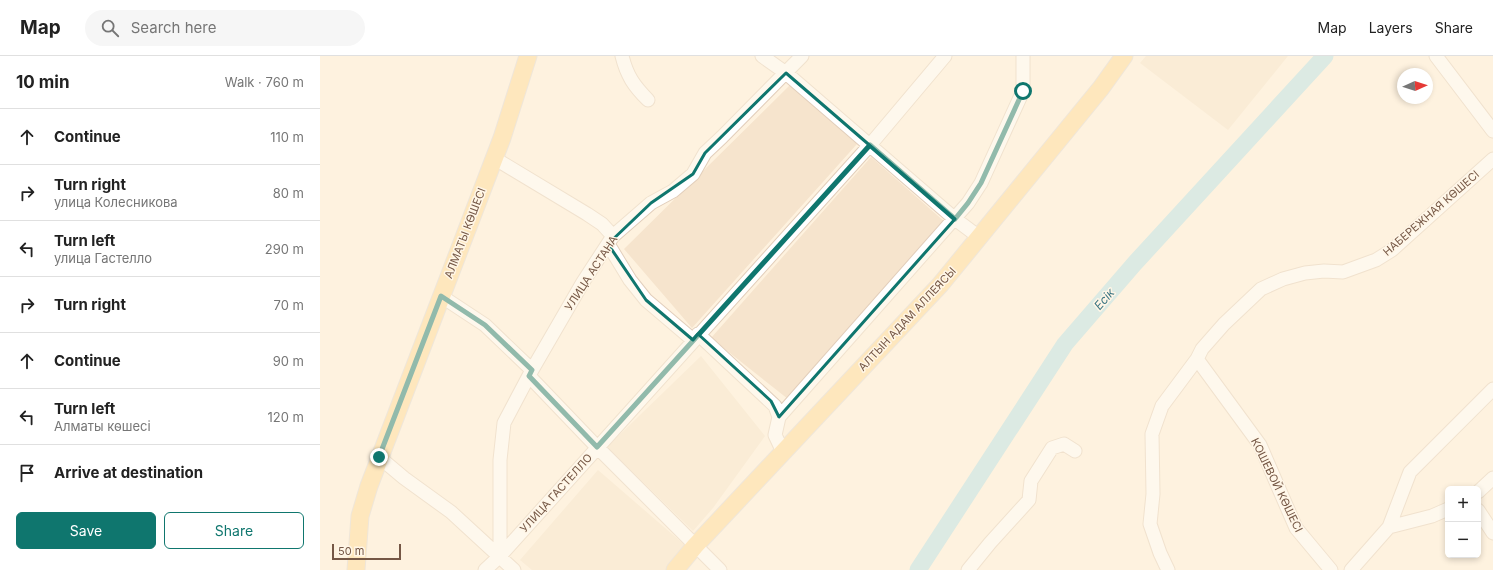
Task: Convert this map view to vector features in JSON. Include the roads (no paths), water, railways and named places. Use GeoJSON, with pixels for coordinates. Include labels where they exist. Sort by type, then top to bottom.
{"type":"FeatureCollection","features":[{"type":"Feature","properties":{"kind":"main road","name":"АЛМАТЫ КӨШЕСІ"},"geometry":{"type":"LineString","coordinates":[[356,570],[360,516],[379,457],[502,138],[528,56]]}},
{"type":"Feature","properties":{"kind":"main road","name":"АЛТЫН АДАМ АЛЛЕЯСЫ"},"geometry":{"type":"LineString","coordinates":[[675,570],[695,546],[940,285],[1101,88],[1124,56]]}},
{"type":"Feature","properties":{"kind":"street"},"geometry":{"type":"LineString","coordinates":[[622,56],[629,77],[636,88],[648,100]]}},
{"type":"Feature","properties":{"kind":"street"},"geometry":{"type":"LineString","coordinates":[[762,56],[786,72],[955,219],[979,237]]}},
{"type":"Feature","properties":{"kind":"street","name":"УЛИЦА АСТАНА"},"geometry":{"type":"LineString","coordinates":[[500,556],[500,460],[504,423],[530,373],[583,282],[611,240],[651,203],[672,190],[693,174],[705,153],[722,138],[802,56]]}},
{"type":"Feature","properties":{"kind":"street","name":"УЛИЦА ГАСТЕЛЛО"},"geometry":{"type":"LineString","coordinates":[[485,570],[500,556],[870,145],[945,56]]}},
{"type":"Feature","properties":{"kind":"street"},"geometry":{"type":"LineString","coordinates":[[783,452],[775,435],[779,417],[955,219],[981,183],[1023,91],[1023,56]]}},
{"type":"Feature","properties":{"kind":"street"},"geometry":{"type":"LineString","coordinates":[[1436,56],[1493,131]]}},
{"type":"Feature","properties":{"kind":"street"},"geometry":{"type":"LineString","coordinates":[[494,158],[602,224],[630,280],[646,300],[696,337],[771,401],[775,406],[779,417]]}},
{"type":"Feature","properties":{"kind":"street","name":"НАБЕРЕЖНАЯ КӨШЕСІ"},"geometry":{"type":"LineString","coordinates":[[1168,570],[1160,553],[1150,524],[1153,494],[1152,434],[1162,406],[1197,359],[1202,349],[1224,324],[1261,289],[1283,279],[1305,273],[1324,271],[1343,272],[1376,260],[1392,250],[1493,159]]}},
{"type":"Feature","properties":{"kind":"street"},"geometry":{"type":"LineString","coordinates":[[441,296],[485,325],[597,447],[720,570]]}},
{"type":"Feature","properties":{"kind":"street","name":"КОШЕВОЙ КӨШЕСІ"},"geometry":{"type":"LineString","coordinates":[[1197,359],[1260,445],[1296,528],[1331,570]]}},
{"type":"Feature","properties":{"kind":"street"},"geometry":{"type":"LineString","coordinates":[[1351,570],[1389,527],[1410,472],[1493,389]]}},
{"type":"Feature","properties":{"kind":"street"},"geometry":{"type":"LineString","coordinates":[[968,570],[1029,500],[1031,481],[1052,448],[1064,444],[1075,451]]}},
{"type":"Feature","properties":{"kind":"street"},"geometry":{"type":"LineString","coordinates":[[379,457],[404,478],[451,512],[514,570]]}},
{"type":"Feature","properties":{"kind":"street"},"geometry":{"type":"LineString","coordinates":[[1481,489],[1493,478]]}},
{"type":"Feature","properties":{"kind":"street"},"geometry":{"type":"LineString","coordinates":[[1389,527],[1432,516],[1445,510]]}},
{"type":"Feature","properties":{"kind":"street"},"geometry":{"type":"LineString","coordinates":[[1481,515],[1493,533]]}},
{"type":"Feature","properties":{"kind":"waterway","name":"Есік"},"geometry":{"type":"LineString","coordinates":[[918,570],[1065,344],[1135,263],[1325,56]]}}]}
